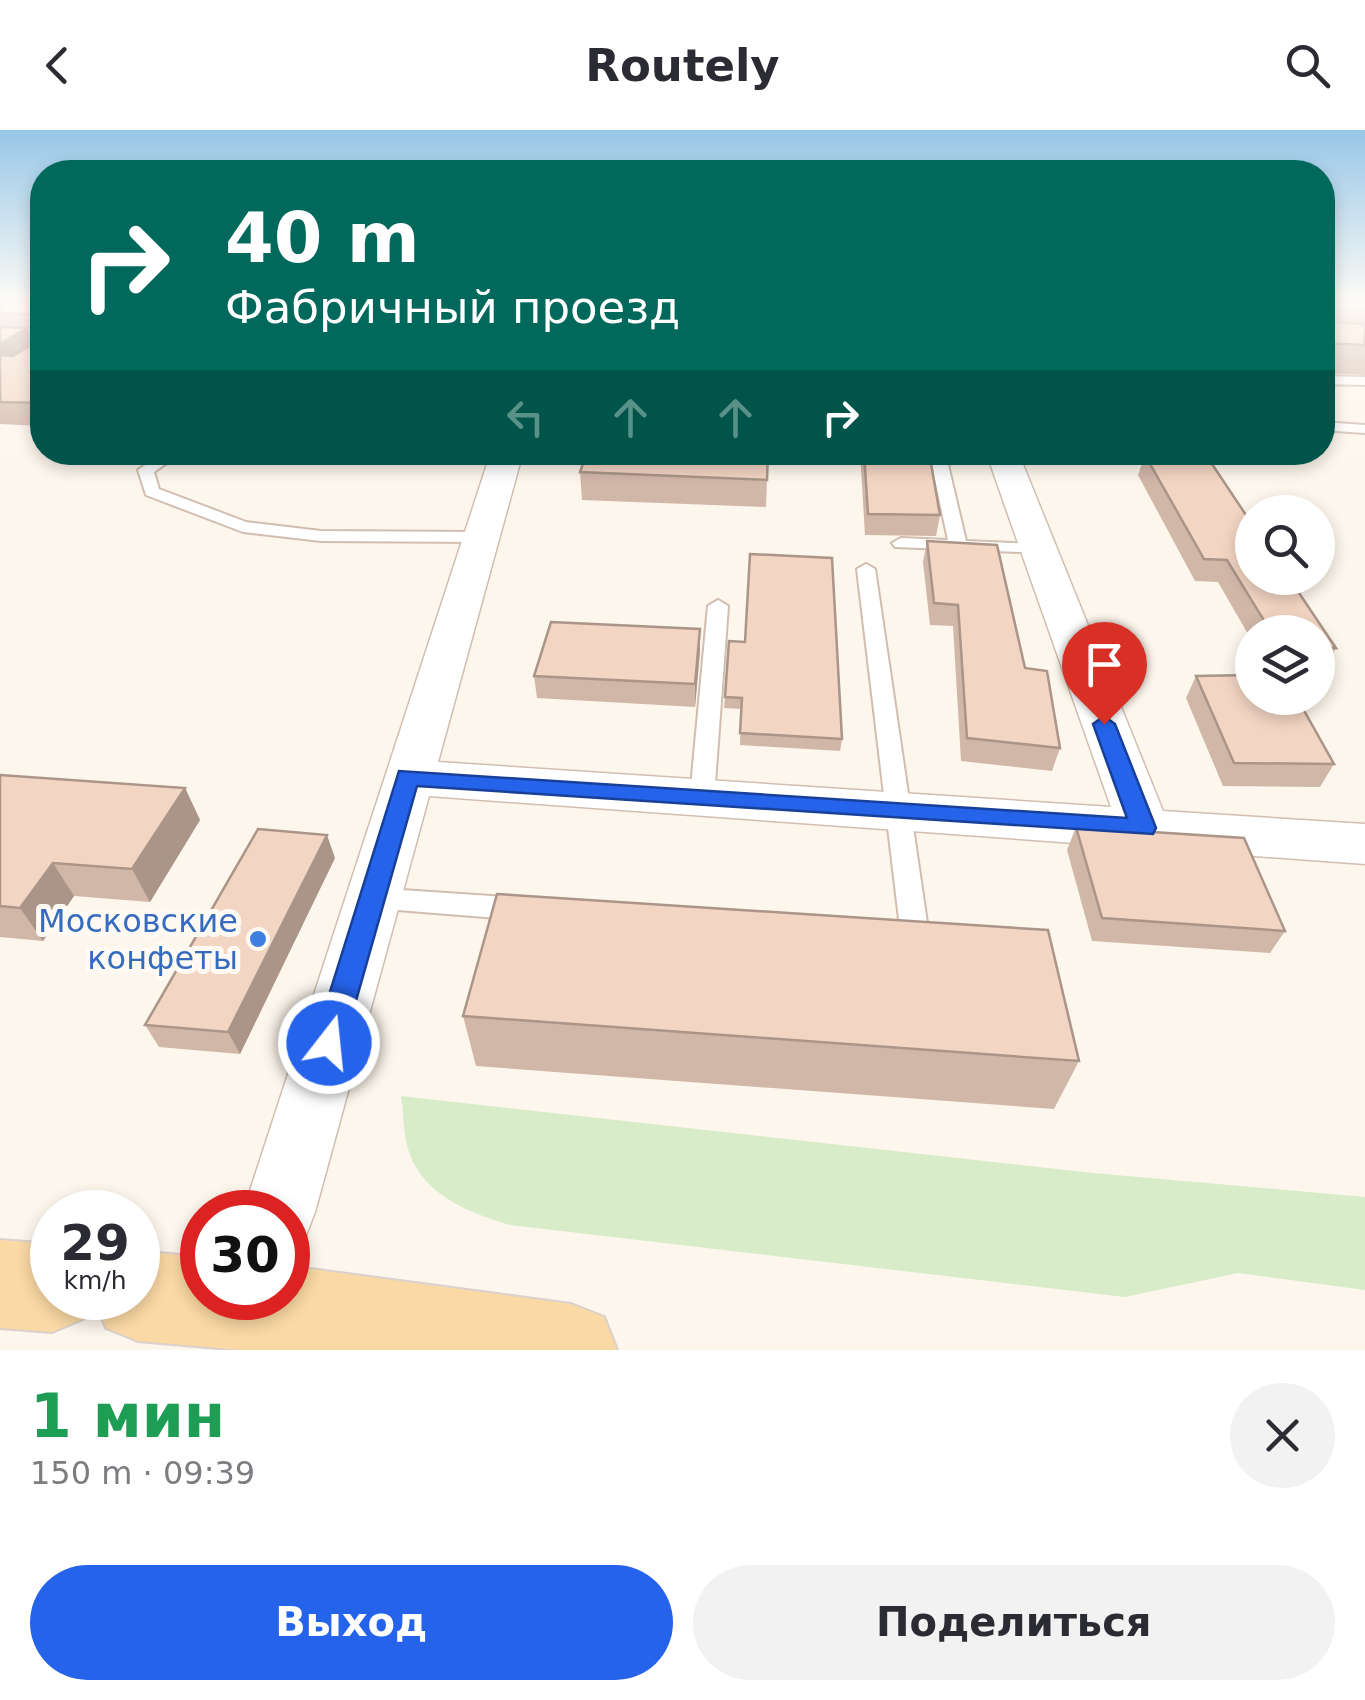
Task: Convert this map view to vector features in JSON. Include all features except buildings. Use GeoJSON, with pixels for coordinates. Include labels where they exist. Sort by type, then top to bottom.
{"type":"FeatureCollection","features":[{"type":"Feature","properties":{"kind":"main road"},"geometry":{"type":"LineString","coordinates":[[0,1284],[30,1286]]}},
{"type":"Feature","properties":{"kind":"main road"},"geometry":{"type":"LineString","coordinates":[[310,1311],[571,1350]]}},
{"type":"Feature","properties":{"kind":"street"},"geometry":{"type":"LineString","coordinates":[[286,1190],[503,465]]}},
{"type":"Feature","properties":{"kind":"street"},"geometry":{"type":"LineString","coordinates":[[1007,465],[1144,828]]}},
{"type":"Feature","properties":{"kind":"street"},"geometry":{"type":"LineString","coordinates":[[408,777],[1365,844]]}},
{"type":"Feature","properties":{"kind":"lane"},"geometry":{"type":"LineString","coordinates":[[1335,380],[1365,381]]}},
{"type":"Feature","properties":{"kind":"lane"},"geometry":{"type":"LineString","coordinates":[[1335,427],[1365,429]]}},
{"type":"Feature","properties":{"kind":"lane"},"geometry":{"type":"LineString","coordinates":[[154,465],[146,470],[152,492],[243,527],[321,536],[479,537]]}},
{"type":"Feature","properties":{"kind":"lane"},"geometry":{"type":"LineString","coordinates":[[940,465],[958,546]]}},
{"type":"Feature","properties":{"kind":"lane"},"geometry":{"type":"LineString","coordinates":[[901,543],[1038,550]]}},
{"type":"Feature","properties":{"kind":"lane"},"geometry":{"type":"LineString","coordinates":[[866,569],[900,811],[906,936],[949,939]]}},
{"type":"Feature","properties":{"kind":"lane"},"geometry":{"type":"LineString","coordinates":[[702,797],[718,606]]}},
{"type":"Feature","properties":{"kind":"lane"},"geometry":{"type":"LineString","coordinates":[[372,898],[546,910]]}},
{"type":"Feature","properties":{"kind":"green space"},"geometry":{"type":"Polygon","coordinates":[[[401,1096],[1093,1173],[1365,1197],[1365,1290],[1238,1273],[1125,1297],[510,1225],[464,1208],[425,1180],[407,1146],[401,1096]]]}},
{"type":"Feature","properties":{"kind":"place","name":"Московские конфеты"},"geometry":{"type":"Point","coordinates":[258,939]}},
{"type":"Feature","properties":{"kind":"route"},"geometry":{"type":"LineString","coordinates":[[329,1043],[408,777],[1144,828],[1104,724]]}}]}
